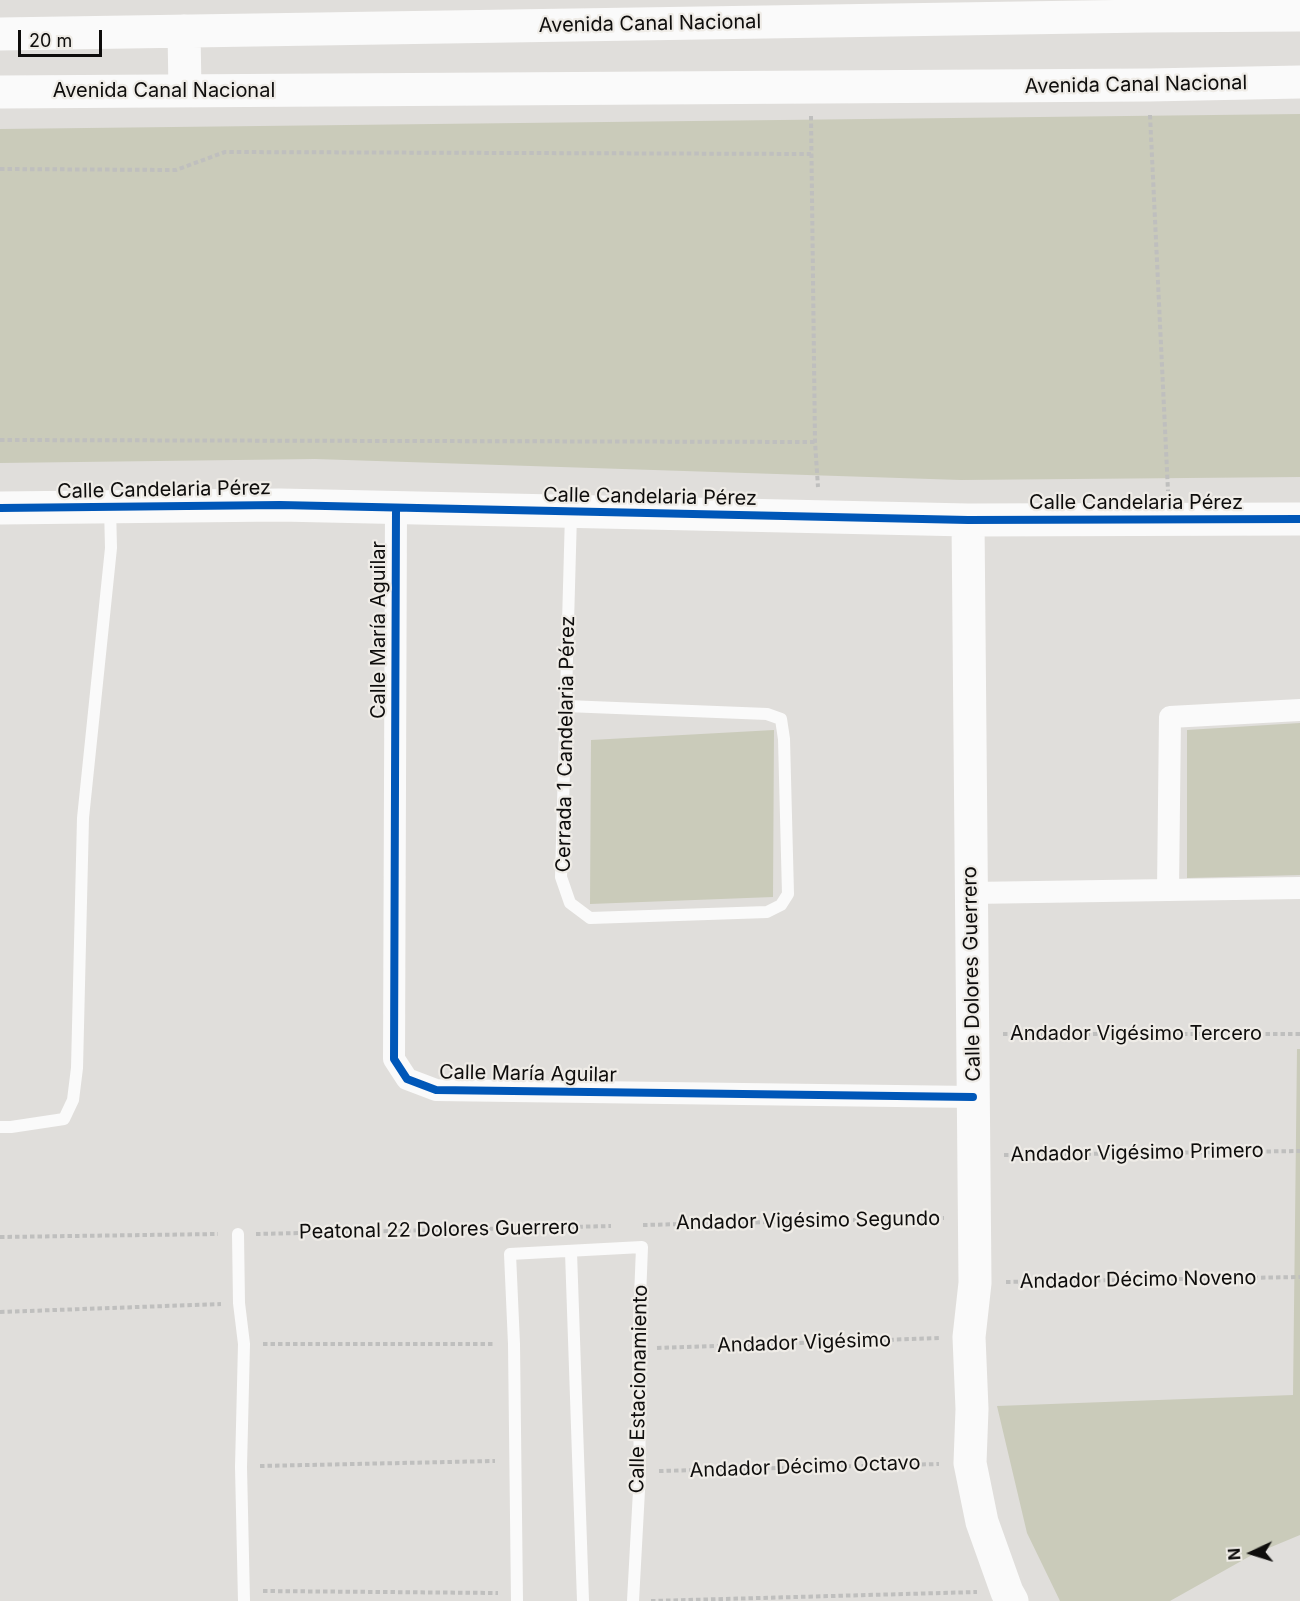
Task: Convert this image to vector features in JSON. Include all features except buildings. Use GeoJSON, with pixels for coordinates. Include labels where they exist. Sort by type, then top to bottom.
{"type":"FeatureCollection","features":[{"type":"Feature","properties":{"kind":"main road","name":"Avenida Canal Nacional"},"geometry":{"type":"LineString","coordinates":[[0,34],[1300,15]]}},
{"type":"Feature","properties":{"kind":"main road"},"geometry":{"type":"LineString","coordinates":[[184,31],[185,91]]}},
{"type":"Feature","properties":{"kind":"main road","name":"Avenida Canal Nacional"},"geometry":{"type":"LineString","coordinates":[[0,92],[1149,85],[1300,82]]}},
{"type":"Feature","properties":{"kind":"main road","name":"Calle Candelaria Pérez"},"geometry":{"type":"LineString","coordinates":[[0,508],[280,505],[821,518],[1300,519]]}},
{"type":"Feature","properties":{"kind":"main road","name":"Calle Dolores Guerrero"},"geometry":{"type":"LineString","coordinates":[[968,520],[975,1283],[969,1337],[972,1409],[970,1463],[982,1522],[1010,1596]]}},
{"type":"Feature","properties":{"kind":"street","name":"Calle María Aguilar"},"geometry":{"type":"LineString","coordinates":[[396,508],[394,1059],[407,1079],[436,1090],[973,1097]]}},
{"type":"Feature","properties":{"kind":"street"},"geometry":{"type":"LineString","coordinates":[[1168,890],[1170,717],[1300,710]]}},
{"type":"Feature","properties":{"kind":"street"},"geometry":{"type":"LineString","coordinates":[[971,893],[1300,888]]}},
{"type":"Feature","properties":{"kind":"lane"},"geometry":{"type":"LineString","coordinates":[[0,1127],[64,1119],[73,1100],[77,1068],[83,818],[111,548],[110,507]]}},
{"type":"Feature","properties":{"kind":"lane","name":"Cerrada 1 Candelaria Pérez"},"geometry":{"type":"LineString","coordinates":[[566,706],[767,714],[781,719],[784,739],[788,894],[781,905],[767,912],[590,918],[570,903],[561,877],[570,512]]}},
{"type":"Feature","properties":{"kind":"lane"},"geometry":{"type":"LineString","coordinates":[[238,1234],[239,1303],[244,1344],[241,1467],[244,1596]]}},
{"type":"Feature","properties":{"kind":"lane","name":"Calle Estacionamiento"},"geometry":{"type":"LineString","coordinates":[[517,1597],[514,1344],[510,1254],[642,1247],[638,1349],[640,1472],[633,1601]]}},
{"type":"Feature","properties":{"kind":"lane"},"geometry":{"type":"LineString","coordinates":[[571,1252],[583,1601]]}},
{"type":"Feature","properties":{"kind":"path"},"geometry":{"type":"LineString","coordinates":[[1149,85],[1169,520]]}},
{"type":"Feature","properties":{"kind":"path"},"geometry":{"type":"LineString","coordinates":[[811,87],[815,442],[821,518]]}},
{"type":"Feature","properties":{"kind":"path"},"geometry":{"type":"LineString","coordinates":[[0,168],[176,170],[225,152],[811,154]]}},
{"type":"Feature","properties":{"kind":"path"},"geometry":{"type":"LineString","coordinates":[[0,440],[815,442]]}},
{"type":"Feature","properties":{"kind":"path"},"geometry":{"type":"LineString","coordinates":[[0,1312],[239,1303]]}},
{"type":"Feature","properties":{"kind":"path"},"geometry":{"type":"LineString","coordinates":[[244,1344],[514,1344]]}},
{"type":"Feature","properties":{"kind":"path"},"geometry":{"type":"LineString","coordinates":[[241,1467],[515,1461]]}},
{"type":"Feature","properties":{"kind":"path"},"geometry":{"type":"LineString","coordinates":[[244,1596],[517,1597]]}},
{"type":"Feature","properties":{"kind":"path"},"geometry":{"type":"LineString","coordinates":[[648,1601],[1010,1596]]}},
{"type":"Feature","properties":{"kind":"green space"},"geometry":{"type":"Polygon","coordinates":[[[1300,114],[1300,477],[961,480],[315,459],[0,463],[0,129],[1300,114]]]}},
{"type":"Feature","properties":{"kind":"green space"},"geometry":{"type":"Polygon","coordinates":[[[1300,723],[1300,875],[1187,878],[1187,730],[1300,723]]]}},
{"type":"Feature","properties":{"kind":"green space"},"geometry":{"type":"Polygon","coordinates":[[[774,730],[773,897],[590,904],[591,740],[774,730]]]}},
{"type":"Feature","properties":{"kind":"green space"},"geometry":{"type":"Polygon","coordinates":[[[1297,1049],[1300,1049],[1300,1535],[1252,1555],[1170,1601],[1060,1601],[1027,1533],[997,1406],[1293,1395],[1297,1049]]]}},
{"type":"Feature","properties":{"kind":"cycle path"},"geometry":{"type":"LineString","coordinates":[[0,508],[280,505],[968,520],[1300,519]]}},
{"type":"Feature","properties":{"kind":"cycle path"},"geometry":{"type":"LineString","coordinates":[[396,508],[394,1059],[407,1079],[436,1090],[973,1097]]}}]}
